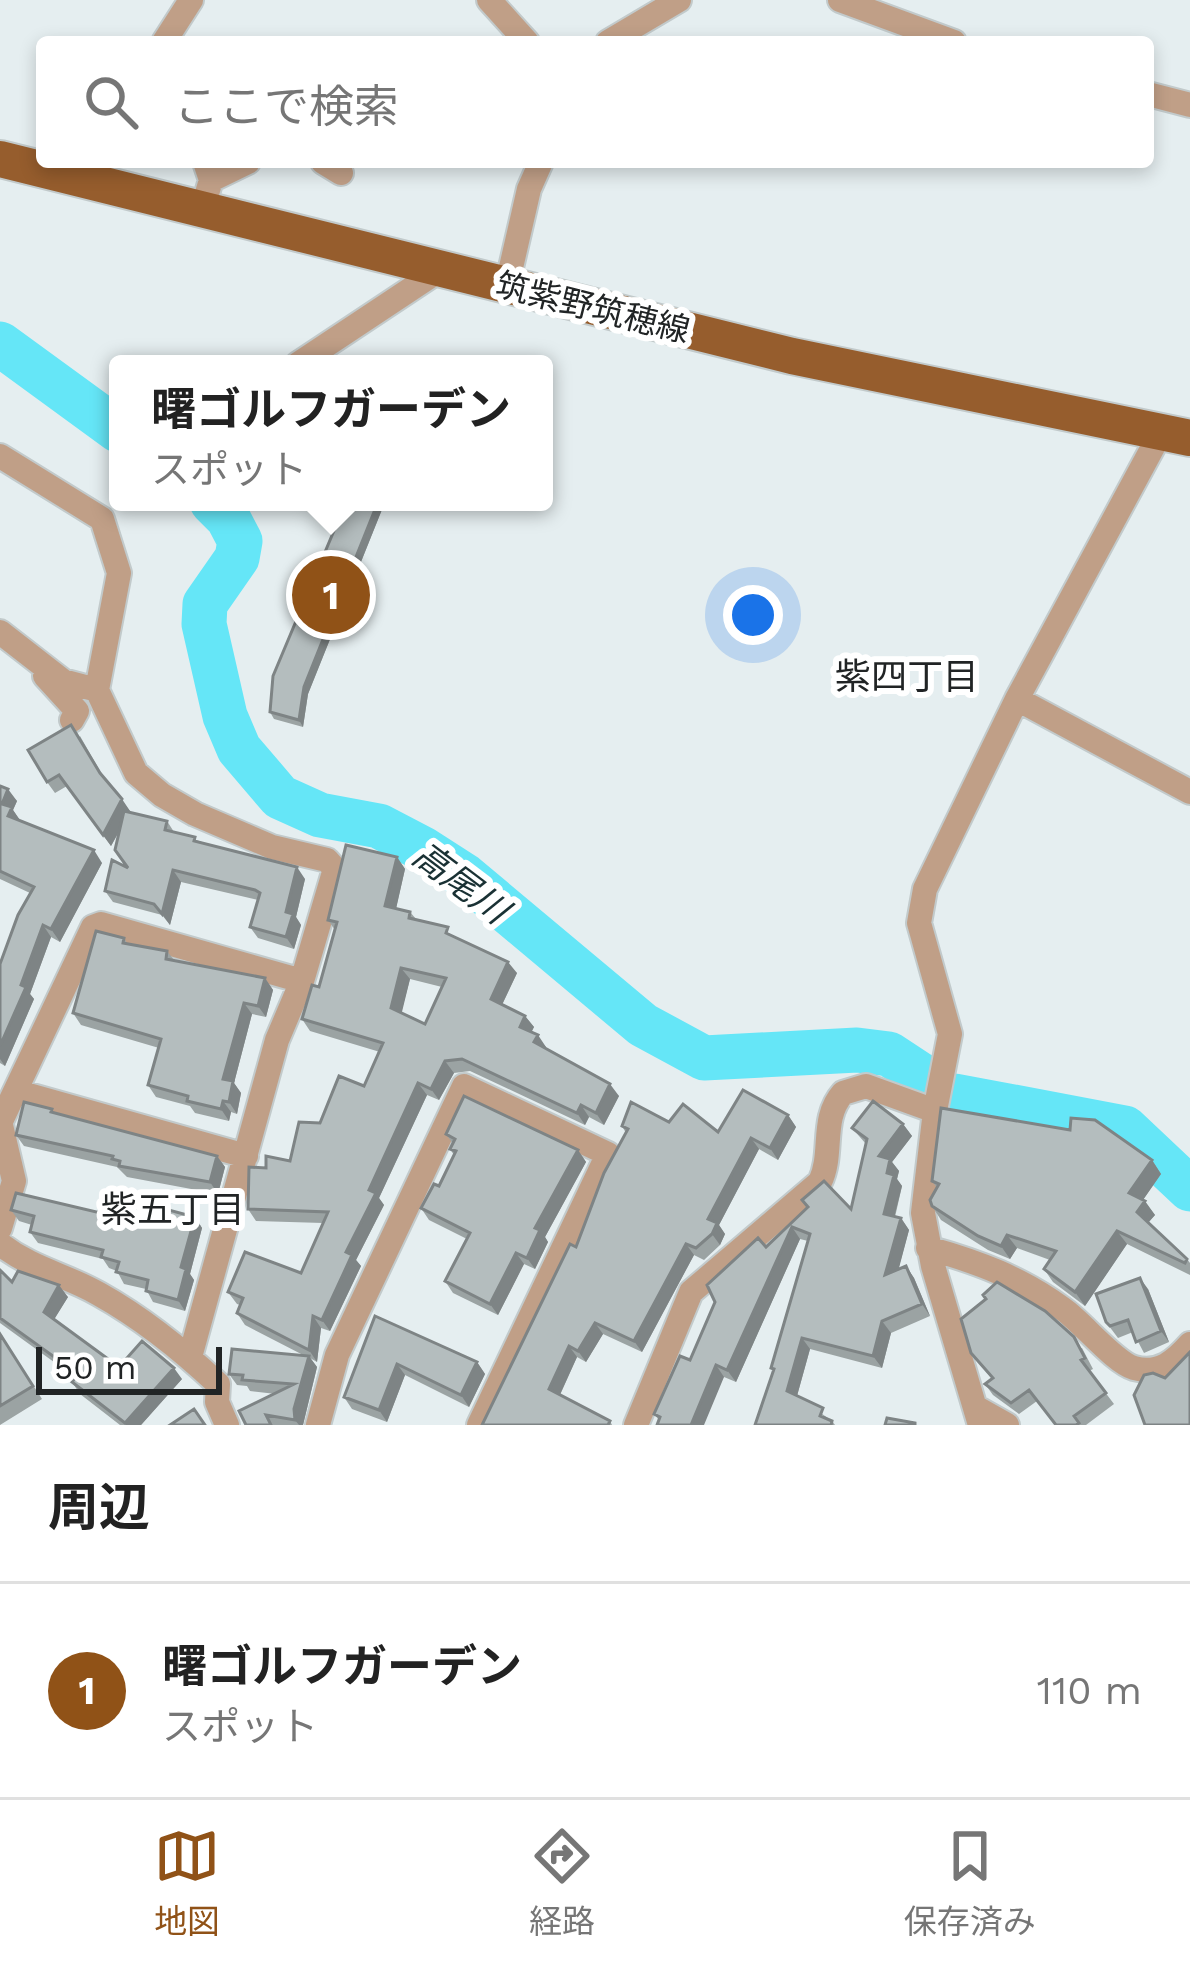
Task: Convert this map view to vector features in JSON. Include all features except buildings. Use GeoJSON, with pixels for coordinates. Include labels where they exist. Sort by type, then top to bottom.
{"type":"FeatureCollection","features":[{"type":"Feature","properties":{"kind":"main road","name":"筑紫野筑穂線"},"geometry":{"type":"LineString","coordinates":[[0,159],[36,163]]}},
{"type":"Feature","properties":{"kind":"main road","name":"筑紫野筑穂線"},"geometry":{"type":"LineString","coordinates":[[74,168],[206,184],[438,271],[792,356],[1175,436]]}},
{"type":"Feature","properties":{"kind":"street"},"geometry":{"type":"LineString","coordinates":[[168,36],[191,0]]}},
{"type":"Feature","properties":{"kind":"street"},"geometry":{"type":"LineString","coordinates":[[489,0],[522,36]]}},
{"type":"Feature","properties":{"kind":"street"},"geometry":{"type":"LineString","coordinates":[[629,26],[633,0]]}},
{"type":"Feature","properties":{"kind":"street"},"geometry":{"type":"LineString","coordinates":[[616,36],[679,0]]}},
{"type":"Feature","properties":{"kind":"street"},"geometry":{"type":"LineString","coordinates":[[840,0],[938,36]]}},
{"type":"Feature","properties":{"kind":"street"},"geometry":{"type":"LineString","coordinates":[[1154,96],[1190,105]]}},
{"type":"Feature","properties":{"kind":"street"},"geometry":{"type":"LineString","coordinates":[[206,184],[237,168]]}},
{"type":"Feature","properties":{"kind":"street"},"geometry":{"type":"LineString","coordinates":[[508,285],[529,189],[538,168]]}},
{"type":"Feature","properties":{"kind":"street"},"geometry":{"type":"LineString","coordinates":[[312,355],[438,271]]}},
{"type":"Feature","properties":{"kind":"street"},"geometry":{"type":"LineString","coordinates":[[1006,1425],[978,1416],[928,1248],[923,1213],[950,1034],[919,923],[926,890],[1017,699],[1175,436]]}},
{"type":"Feature","properties":{"kind":"street"},"geometry":{"type":"LineString","coordinates":[[0,456],[102,520],[119,573],[97,691],[136,773],[195,814],[272,847],[327,860],[335,869],[302,981],[277,1040],[190,1357]]}},
{"type":"Feature","properties":{"kind":"street"},"geometry":{"type":"LineString","coordinates":[[0,632],[63,681],[97,691]]}},
{"type":"Feature","properties":{"kind":"street"},"geometry":{"type":"LineString","coordinates":[[25,653],[77,712],[72,720]]}},
{"type":"Feature","properties":{"kind":"street"},"geometry":{"type":"LineString","coordinates":[[1017,699],[1190,792]]}},
{"type":"Feature","properties":{"kind":"street"},"geometry":{"type":"LineString","coordinates":[[0,1228],[14,1181],[0,1121],[18,1092],[93,927],[101,924],[302,981]]}},
{"type":"Feature","properties":{"kind":"street"},"geometry":{"type":"LineString","coordinates":[[318,1425],[337,1355],[464,1085],[608,1154],[479,1425]]}},
{"type":"Feature","properties":{"kind":"street"},"geometry":{"type":"LineString","coordinates":[[637,1425],[691,1292],[820,1182],[836,1099],[854,1086],[866,1085],[935,1111]]}},
{"type":"Feature","properties":{"kind":"street"},"geometry":{"type":"LineString","coordinates":[[18,1092],[245,1156]]}},
{"type":"Feature","properties":{"kind":"street"},"geometry":{"type":"LineString","coordinates":[[0,1244],[27,1265],[98,1294],[190,1357],[218,1384],[217,1402],[226,1425]]}},
{"type":"Feature","properties":{"kind":"street"},"geometry":{"type":"LineString","coordinates":[[928,1248],[1010,1274],[1065,1310],[1132,1368],[1160,1369],[1190,1345]]}},
{"type":"Feature","properties":{"kind":"waterway","name":"高尾川"},"geometry":{"type":"LineString","coordinates":[[0,344],[109,423]]}},
{"type":"Feature","properties":{"kind":"waterway","name":"高尾川"},"geometry":{"type":"LineString","coordinates":[[221,511],[240,541],[237,558],[205,604],[204,624],[225,716],[239,749],[280,797],[320,815],[379,826],[423,849],[465,876],[643,1025],[704,1058],[857,1050],[889,1054],[930,1081]]}},
{"type":"Feature","properties":{"kind":"waterway","name":"高尾川"},"geometry":{"type":"LineString","coordinates":[[955,1096],[1125,1128],[1190,1189]]}},
{"type":"Feature","properties":{"kind":"place","name":"曙ゴルフガーデン"},"geometry":{"type":"Point","coordinates":[331,595]}},
{"type":"Feature","properties":{"kind":"district","name":"紫四丁目"},"geometry":{"type":"Point","coordinates":[907,676]}},
{"type":"Feature","properties":{"kind":"district","name":"紫五丁目"},"geometry":{"type":"Point","coordinates":[173,1209]}}]}
